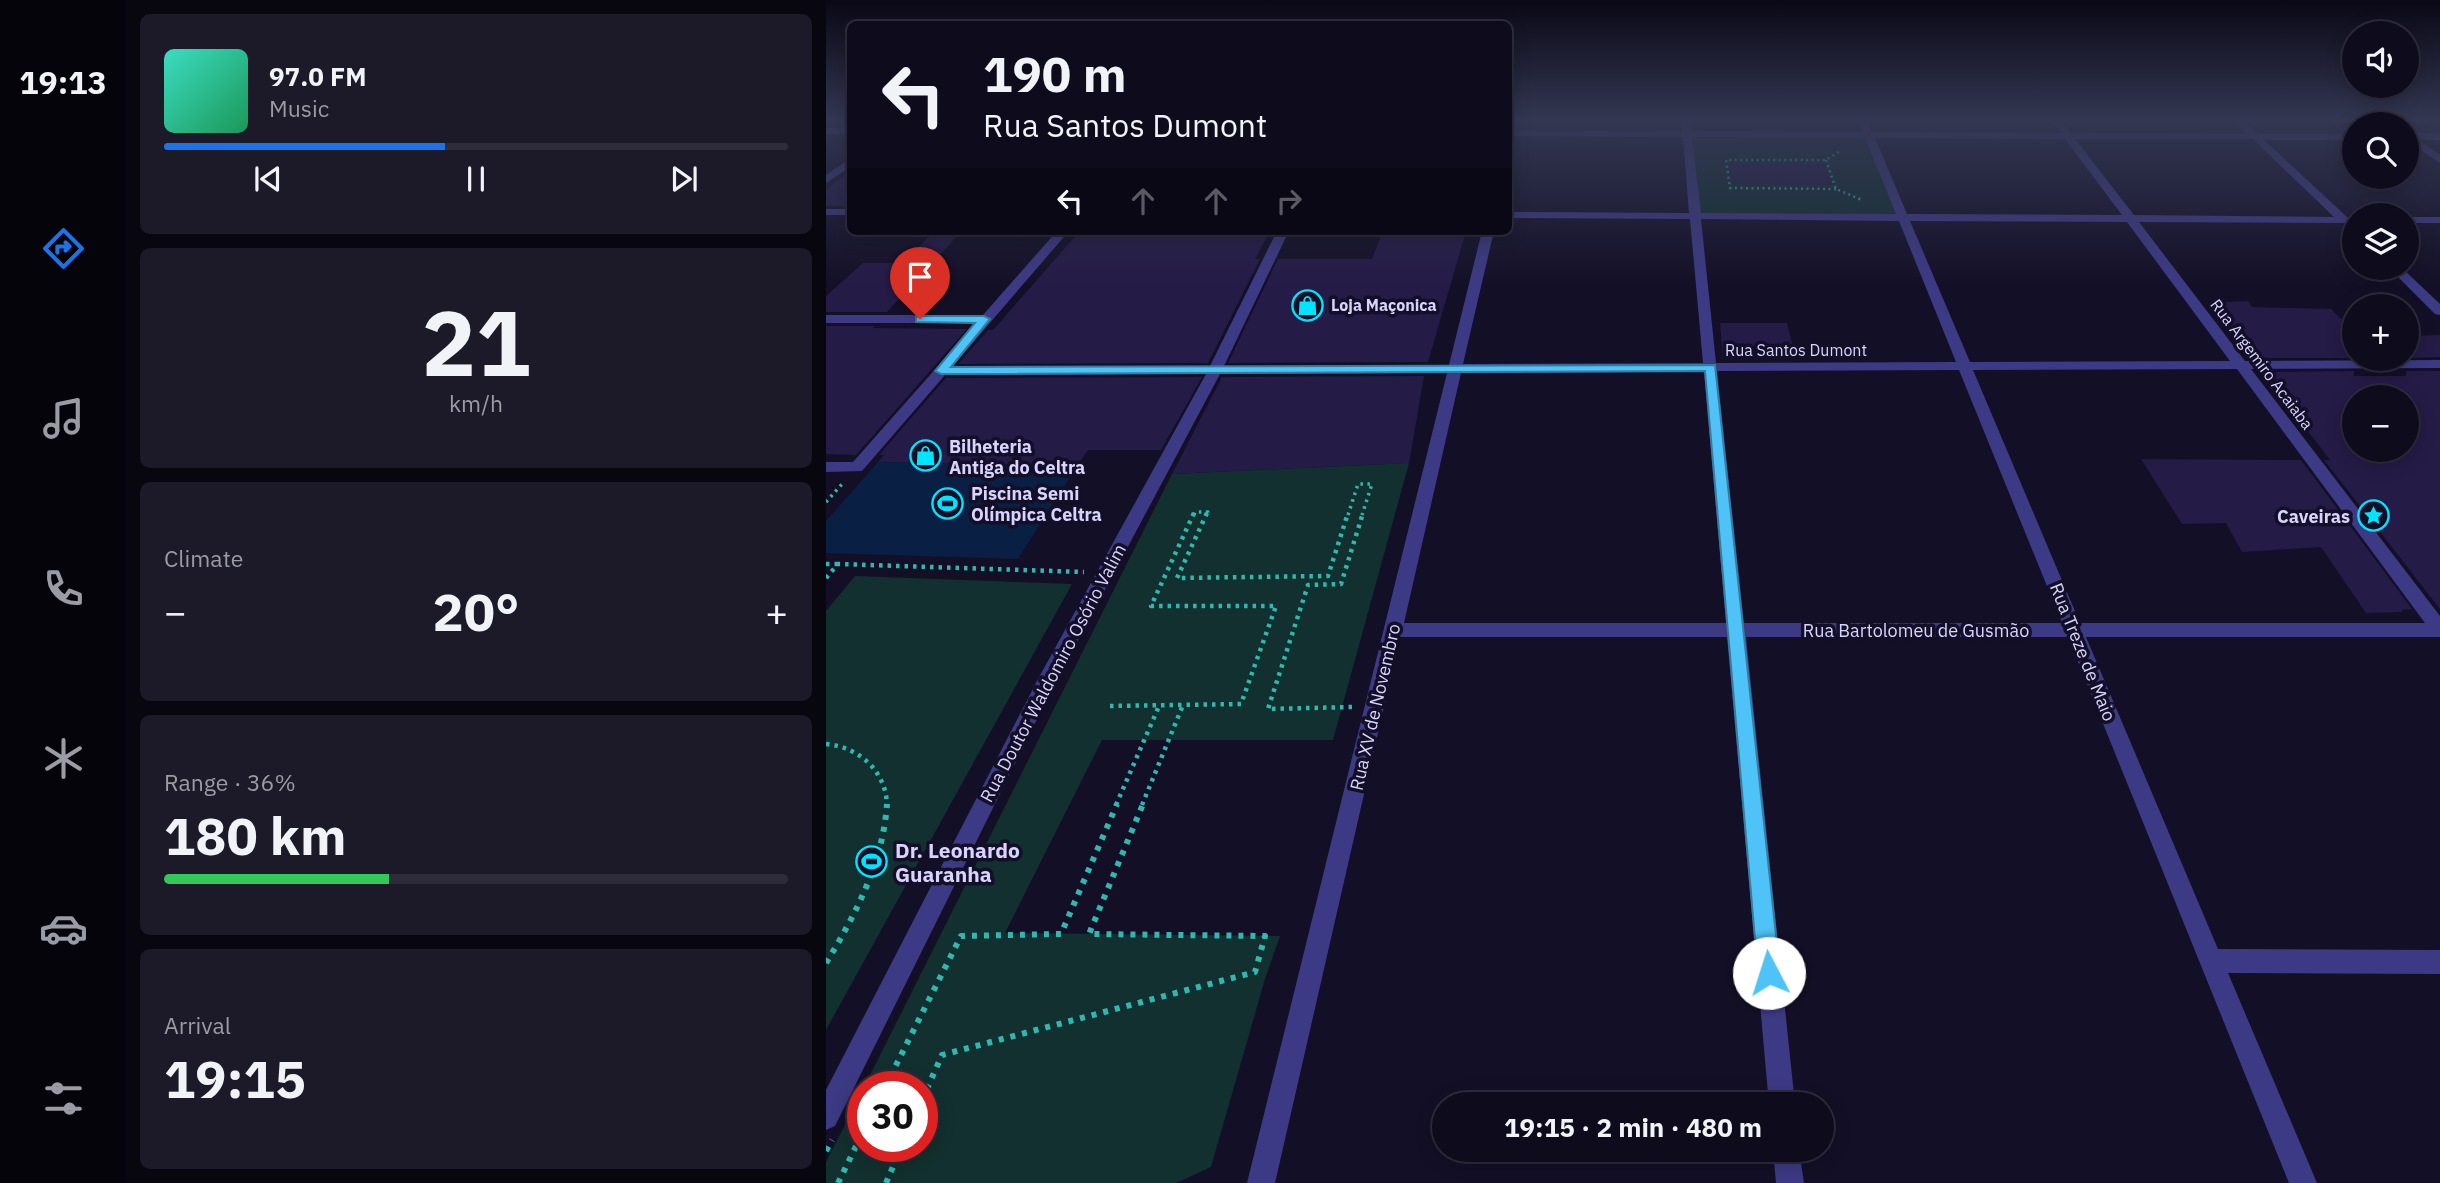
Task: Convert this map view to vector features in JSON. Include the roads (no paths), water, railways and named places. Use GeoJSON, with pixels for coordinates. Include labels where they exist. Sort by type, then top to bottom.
{"type":"FeatureCollection","features":[{"type":"Feature","properties":{"kind":"street"},"geometry":{"type":"LineString","coordinates":[[1692,176],[1781,1092]]}},
{"type":"Feature","properties":{"kind":"street","name":"Rua Treze de Maio"},"geometry":{"type":"LineString","coordinates":[[1886,176],[2303,1183]]}},
{"type":"Feature","properties":{"kind":"street","name":"Rua Argemiro Acaiaba"},"geometry":{"type":"LineString","coordinates":[[2099,176],[2440,629]]}},
{"type":"Feature","properties":{"kind":"street"},"geometry":{"type":"LineString","coordinates":[[2301,176],[2342,213]]}},
{"type":"Feature","properties":{"kind":"street"},"geometry":{"type":"LineString","coordinates":[[826,212],[847,212]]}},
{"type":"Feature","properties":{"kind":"street"},"geometry":{"type":"LineString","coordinates":[[1512,215],[2342,219]]}},
{"type":"Feature","properties":{"kind":"street"},"geometry":{"type":"LineString","coordinates":[[2419,220],[2440,220]]}},
{"type":"Feature","properties":{"kind":"street"},"geometry":{"type":"LineString","coordinates":[[826,467],[857,467],[1059,235]]}},
{"type":"Feature","properties":{"kind":"street","name":"Rua Doutor Waldomiro Osório Valim"},"geometry":{"type":"LineString","coordinates":[[826,1118],[1045,685],[1214,370],[1281,235]]}},
{"type":"Feature","properties":{"kind":"street","name":"Rua XV de Novembro"},"geometry":{"type":"LineString","coordinates":[[1261,1183],[1487,235]]}},
{"type":"Feature","properties":{"kind":"street"},"geometry":{"type":"LineString","coordinates":[[2408,280],[2440,311]]}},
{"type":"Feature","properties":{"kind":"street"},"geometry":{"type":"LineString","coordinates":[[826,319],[984,319]]}},
{"type":"Feature","properties":{"kind":"street","name":"Rua Santos Dumont"},"geometry":{"type":"LineString","coordinates":[[941,371],[2440,364]]}},
{"type":"Feature","properties":{"kind":"street","name":"Rua Bartolomeu de Gusmão"},"geometry":{"type":"LineString","coordinates":[[1393,630],[2440,629]]}},
{"type":"Feature","properties":{"kind":"street"},"geometry":{"type":"LineString","coordinates":[[2211,961],[2440,962]]}},
{"type":"Feature","properties":{"kind":"street"},"geometry":{"type":"LineString","coordinates":[[1787,1162],[1790,1183]]}},
{"type":"Feature","properties":{"kind":"water","name":"Piscina Semi Olímpica Celtra"},"geometry":{"type":"Polygon","coordinates":[[[878,462],[1077,466],[1018,559],[826,553],[826,521],[878,462]]]}},
{"type":"Feature","properties":{"kind":"place","name":"Loja Maçonica"},"geometry":{"type":"Point","coordinates":[1308,305]}},
{"type":"Feature","properties":{"kind":"place","name":"Bilheteria Antiga do Celtra"},"geometry":{"type":"Point","coordinates":[926,456]}},
{"type":"Feature","properties":{"kind":"place","name":"Piscina Semi Olímpica Celtra"},"geometry":{"type":"Point","coordinates":[948,503]}},
{"type":"Feature","properties":{"kind":"place","name":"Caveiras"},"geometry":{"type":"Point","coordinates":[2373,516]}},
{"type":"Feature","properties":{"kind":"place","name":"Dr. Leonardo Guaranha"},"geometry":{"type":"Point","coordinates":[872,862]}}]}
